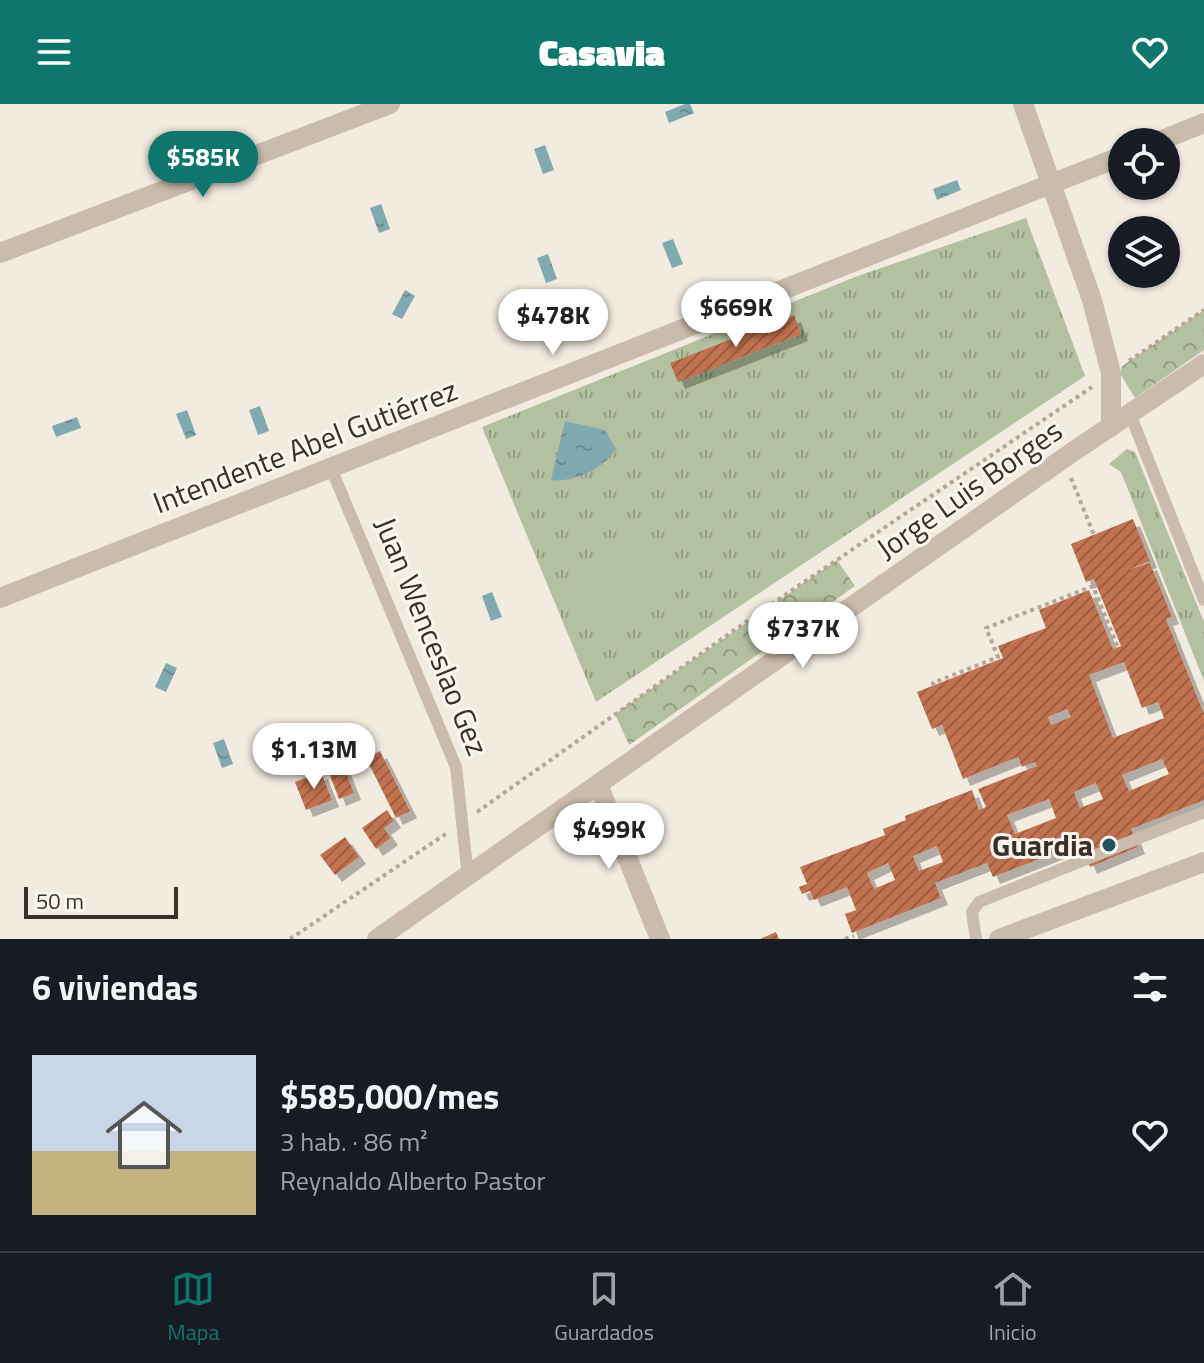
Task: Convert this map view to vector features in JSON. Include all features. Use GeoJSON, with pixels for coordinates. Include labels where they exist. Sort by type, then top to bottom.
{"type":"FeatureCollection","features":[{"type":"Feature","properties":{"kind":"street"},"geometry":{"type":"LineString","coordinates":[[0,253],[390,104]]}},
{"type":"Feature","properties":{"kind":"street"},"geometry":{"type":"LineString","coordinates":[[1023,104],[1092,300],[1111,373],[1111,427]]}},
{"type":"Feature","properties":{"kind":"street"},"geometry":{"type":"LineString","coordinates":[[1180,133],[1204,123]]}},
{"type":"Feature","properties":{"kind":"street","name":"Intendente Abel Gutiérrez"},"geometry":{"type":"LineString","coordinates":[[0,598],[1108,162]]}},
{"type":"Feature","properties":{"kind":"street","name":"Jorge Luis Borges"},"geometry":{"type":"LineString","coordinates":[[377,939],[1204,364]]}},
{"type":"Feature","properties":{"kind":"street"},"geometry":{"type":"LineString","coordinates":[[599,787],[660,939]]}},
{"type":"Feature","properties":{"kind":"street"},"geometry":{"type":"LineString","coordinates":[[1000,939],[1204,862]]}},
{"type":"Feature","properties":{"kind":"lane"},"geometry":{"type":"LineString","coordinates":[[1130,414],[1204,600]]}},
{"type":"Feature","properties":{"kind":"lane","name":"Juan Wenceslao Gez"},"geometry":{"type":"LineString","coordinates":[[331,468],[456,767],[459,825],[468,877]]}},
{"type":"Feature","properties":{"kind":"lane"},"geometry":{"type":"LineString","coordinates":[[976,939],[972,912],[979,902],[1204,812]]}},
{"type":"Feature","properties":{"kind":"path"},"geometry":{"type":"LineString","coordinates":[[290,939],[459,825],[760,612],[1204,310]]}},
{"type":"Feature","properties":{"kind":"path"},"geometry":{"type":"LineString","coordinates":[[1070,475],[1094,535]]}},
{"type":"Feature","properties":{"kind":"path"},"geometry":{"type":"LineString","coordinates":[[934,686],[933,683],[998,657],[986,628],[1093,586],[1118,648]]}},
{"type":"Feature","properties":{"kind":"path"},"geometry":{"type":"LineString","coordinates":[[845,939],[854,936]]}},
{"type":"Feature","properties":{"kind":"green space"},"geometry":{"type":"Polygon","coordinates":[[[1026,218],[1085,376],[596,702],[482,427],[855,277],[1026,218]]]}},
{"type":"Feature","properties":{"kind":"green space"},"geometry":{"type":"Polygon","coordinates":[[[1204,310],[1204,350],[1135,398],[1121,375],[1121,367],[1204,310]]]}},
{"type":"Feature","properties":{"kind":"green space"},"geometry":{"type":"Polygon","coordinates":[[[1127,449],[1135,452],[1204,622],[1204,681],[1121,472],[1109,464],[1127,449]]]}},
{"type":"Feature","properties":{"kind":"green space"},"geometry":{"type":"Polygon","coordinates":[[[646,535],[677,581],[596,636],[565,590],[646,535]]]}},
{"type":"Feature","properties":{"kind":"green space"},"geometry":{"type":"Polygon","coordinates":[[[837,560],[855,586],[629,745],[615,714],[837,560]]]}},
{"type":"Feature","properties":{"kind":"water"},"geometry":{"type":"Polygon","coordinates":[[[690,104],[694,113],[669,123],[665,112],[690,104]]]}},
{"type":"Feature","properties":{"kind":"water"},"geometry":{"type":"Polygon","coordinates":[[[545,145],[554,170],[543,174],[534,149],[545,145]]]}},
{"type":"Feature","properties":{"kind":"water"},"geometry":{"type":"Polygon","coordinates":[[[957,180],[961,190],[937,200],[933,189],[957,180]]]}},
{"type":"Feature","properties":{"kind":"water"},"geometry":{"type":"Polygon","coordinates":[[[381,204],[390,229],[379,233],[370,208],[381,204]]]}},
{"type":"Feature","properties":{"kind":"water"},"geometry":{"type":"Polygon","coordinates":[[[673,239],[683,264],[672,268],[662,243],[673,239]]]}},
{"type":"Feature","properties":{"kind":"water"},"geometry":{"type":"Polygon","coordinates":[[[548,254],[557,279],[546,283],[537,258],[548,254]]]}},
{"type":"Feature","properties":{"kind":"water"},"geometry":{"type":"Polygon","coordinates":[[[405,290],[415,296],[402,319],[392,314],[405,290]]]}},
{"type":"Feature","properties":{"kind":"water"},"geometry":{"type":"Polygon","coordinates":[[[260,406],[269,431],[258,435],[249,410],[260,406]]]}},
{"type":"Feature","properties":{"kind":"water"},"geometry":{"type":"Polygon","coordinates":[[[187,410],[196,435],[186,439],[176,414],[187,410]]]}},
{"type":"Feature","properties":{"kind":"water"},"geometry":{"type":"Polygon","coordinates":[[[77,417],[81,428],[56,437],[52,426],[77,417]]]}},
{"type":"Feature","properties":{"kind":"water"},"geometry":{"type":"Polygon","coordinates":[[[565,421],[605,430],[616,449],[604,463],[587,473],[569,479],[551,480],[565,421]]]}},
{"type":"Feature","properties":{"kind":"water"},"geometry":{"type":"Polygon","coordinates":[[[492,592],[502,617],[491,621],[482,596],[492,592]]]}},
{"type":"Feature","properties":{"kind":"water"},"geometry":{"type":"Polygon","coordinates":[[[166,663],[177,668],[166,692],[155,687],[166,663]]]}},
{"type":"Feature","properties":{"kind":"water"},"geometry":{"type":"Polygon","coordinates":[[[224,739],[233,764],[222,768],[213,743],[224,739]]]}},
{"type":"Feature","properties":{"kind":"building"},"geometry":{"type":"Polygon","coordinates":[[[794,315],[801,334],[678,382],[670,363],[794,315]]]}},
{"type":"Feature","properties":{"kind":"building"},"geometry":{"type":"Polygon","coordinates":[[[1133,519],[1150,561],[1127,570],[1150,563],[1172,617],[1166,619],[1204,714],[1204,800],[1131,829],[1138,847],[1090,867],[1080,843],[993,877],[987,863],[935,883],[941,898],[852,933],[845,914],[856,910],[847,887],[814,900],[810,891],[802,894],[799,887],[807,884],[800,867],[885,835],[883,829],[906,820],[905,816],[972,790],[979,810],[986,807],[978,789],[1037,766],[1035,762],[1022,767],[1018,757],[963,779],[942,725],[932,729],[917,692],[1003,658],[998,646],[1046,628],[1039,610],[1089,590],[1113,649],[1121,646],[1094,579],[1086,582],[1071,544],[1133,519]],[[1124,662],[1089,675],[1113,738],[1164,718],[1158,702],[1142,708],[1124,662]],[[1067,709],[1048,717],[1051,725],[1071,717],[1067,709]],[[1162,759],[1122,775],[1129,791],[1169,774],[1162,759]],[[1096,783],[1074,792],[1080,808],[1103,799],[1096,783]],[[1049,799],[1007,815],[1015,834],[1056,818],[1049,799]],[[937,846],[913,856],[919,871],[943,862],[937,846]],[[888,863],[867,873],[874,889],[895,880],[888,863]]]}},
{"type":"Feature","properties":{"kind":"building"},"geometry":{"type":"Polygon","coordinates":[[[380,751],[410,811],[396,818],[366,758],[380,751]]]}},
{"type":"Feature","properties":{"kind":"building"},"geometry":{"type":"Polygon","coordinates":[[[343,765],[354,793],[339,799],[328,770],[343,765]]]}},
{"type":"Feature","properties":{"kind":"building"},"geometry":{"type":"Polygon","coordinates":[[[321,772],[332,800],[306,810],[295,782],[321,772]]]}},
{"type":"Feature","properties":{"kind":"building"},"geometry":{"type":"Polygon","coordinates":[[[387,810],[394,821],[384,828],[391,838],[376,849],[362,828],[387,810]]]}},
{"type":"Feature","properties":{"kind":"building"},"geometry":{"type":"Polygon","coordinates":[[[345,837],[359,857],[335,875],[320,855],[345,837]]]}},
{"type":"Feature","properties":{"kind":"building"},"geometry":{"type":"Polygon","coordinates":[[[776,932],[779,939],[760,939],[776,932]]]}},
{"type":"Feature","properties":{"kind":"place","name":"Guardia"},"geometry":{"type":"Point","coordinates":[1109,845]}}]}
